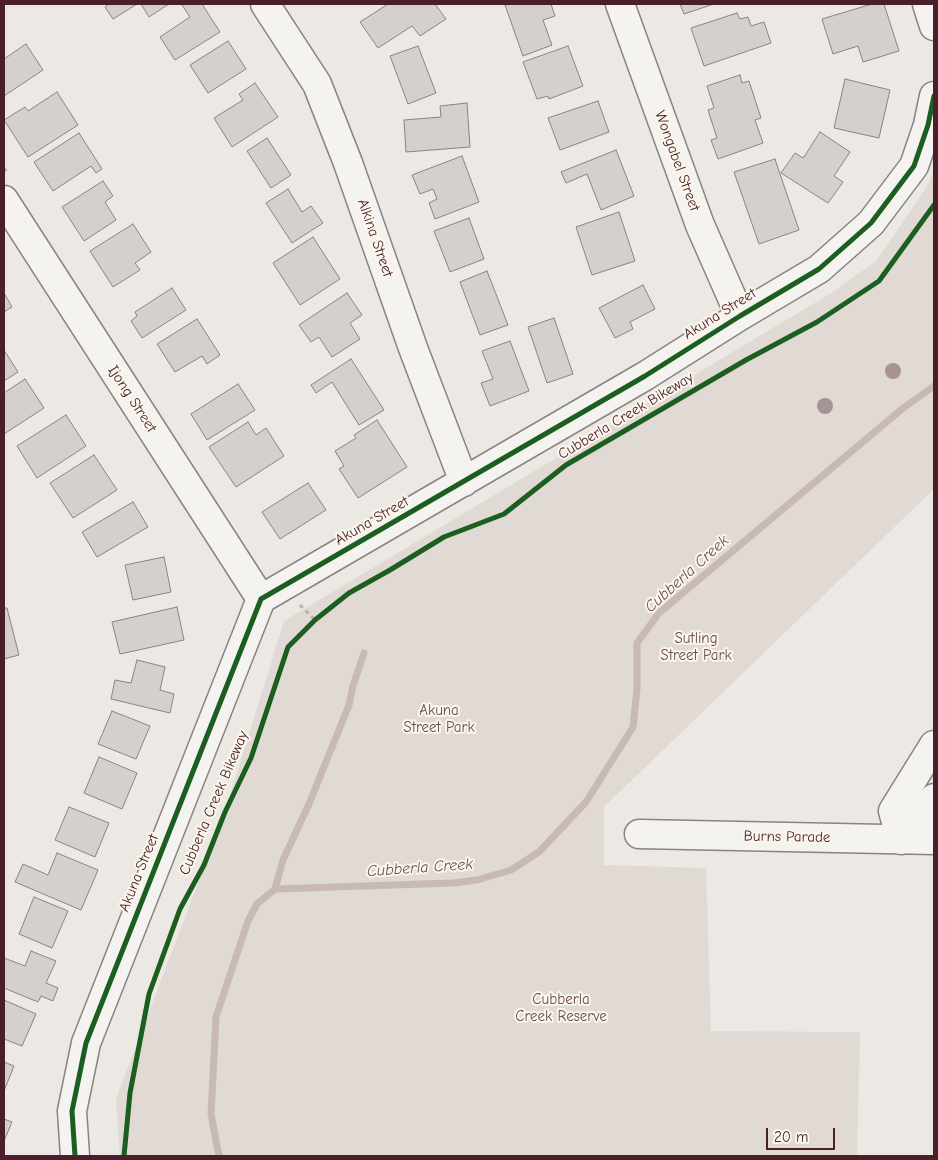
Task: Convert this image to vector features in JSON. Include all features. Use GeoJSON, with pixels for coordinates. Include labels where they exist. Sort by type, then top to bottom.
{"type":"FeatureCollection","features":[{"type":"Feature","properties":{"kind":"street","name":"Alkina Street"},"geometry":{"type":"LineString","coordinates":[[265,4],[317,84],[348,163],[413,348],[464,482]]}},
{"type":"Feature","properties":{"kind":"street","name":"Wongabel Street"},"geometry":{"type":"LineString","coordinates":[[620,4],[700,225],[740,316]]}},
{"type":"Feature","properties":{"kind":"street"},"geometry":{"type":"LineString","coordinates":[[927,4],[934,26]]}},
{"type":"Feature","properties":{"kind":"street","name":"Akuna Street"},"geometry":{"type":"LineString","coordinates":[[75,1156],[72,1111],[86,1043],[261,599],[645,376],[819,269],[871,224],[914,166],[928,125],[934,96]]}},
{"type":"Feature","properties":{"kind":"street","name":"Ijong Street"},"geometry":{"type":"LineString","coordinates":[[4,200],[261,599]]}},
{"type":"Feature","properties":{"kind":"street"},"geometry":{"type":"LineString","coordinates":[[934,746],[893,811],[901,840],[918,824],[934,798]]}},
{"type":"Feature","properties":{"kind":"street","name":"Burns Parade"},"geometry":{"type":"LineString","coordinates":[[640,834],[934,840]]}},
{"type":"Feature","properties":{"kind":"path"},"geometry":{"type":"LineString","coordinates":[[294,600],[315,620]]}},
{"type":"Feature","properties":{"kind":"green space"},"geometry":{"type":"Polygon","coordinates":[[[934,171],[934,489],[604,807],[604,865],[706,868],[711,1031],[860,1032],[857,1156],[120,1156],[116,1099],[225,812],[284,621],[828,295],[876,261],[924,191],[934,171]]]}},
{"type":"Feature","properties":{"kind":"building"},"geometry":{"type":"Polygon","coordinates":[[[109,4],[137,4],[113,19],[105,7],[109,4]]]}},
{"type":"Feature","properties":{"kind":"building"},"geometry":{"type":"Polygon","coordinates":[[[141,4],[169,4],[149,17],[141,4]]]}},
{"type":"Feature","properties":{"kind":"building"},"geometry":{"type":"Polygon","coordinates":[[[202,4],[220,32],[175,60],[160,37],[190,17],[182,5],[202,4]]]}},
{"type":"Feature","properties":{"kind":"building"},"geometry":{"type":"Polygon","coordinates":[[[388,4],[435,4],[446,19],[420,36],[412,26],[378,48],[360,22],[388,4]]]}},
{"type":"Feature","properties":{"kind":"building"},"geometry":{"type":"Polygon","coordinates":[[[551,4],[555,16],[543,20],[552,45],[523,56],[505,5],[551,4]]]}},
{"type":"Feature","properties":{"kind":"building"},"geometry":{"type":"Polygon","coordinates":[[[680,4],[714,4],[684,14],[680,4]]]}},
{"type":"Feature","properties":{"kind":"building"},"geometry":{"type":"Polygon","coordinates":[[[872,4],[884,4],[899,51],[863,62],[858,46],[833,54],[822,19],[872,4]]]}},
{"type":"Feature","properties":{"kind":"building"},"geometry":{"type":"Polygon","coordinates":[[[737,13],[740,19],[748,17],[751,26],[764,22],[771,43],[704,66],[691,28],[737,13]]]}},
{"type":"Feature","properties":{"kind":"building"},"geometry":{"type":"Polygon","coordinates":[[[228,41],[246,69],[208,93],[190,65],[228,41]]]}},
{"type":"Feature","properties":{"kind":"building"},"geometry":{"type":"Polygon","coordinates":[[[26,44],[43,70],[4,96],[4,59],[26,44]]]}},
{"type":"Feature","properties":{"kind":"building"},"geometry":{"type":"Polygon","coordinates":[[[418,46],[436,93],[408,104],[390,56],[418,46]]]}},
{"type":"Feature","properties":{"kind":"building"},"geometry":{"type":"Polygon","coordinates":[[[568,46],[583,86],[549,99],[548,96],[537,99],[523,62],[568,46]]]}},
{"type":"Feature","properties":{"kind":"building"},"geometry":{"type":"Polygon","coordinates":[[[740,75],[742,83],[749,81],[761,118],[755,120],[763,143],[718,159],[711,140],[717,138],[708,110],[714,108],[707,86],[740,75]]]}},
{"type":"Feature","properties":{"kind":"building"},"geometry":{"type":"Polygon","coordinates":[[[845,79],[890,90],[879,138],[834,128],[845,79]]]}},
{"type":"Feature","properties":{"kind":"building"},"geometry":{"type":"Polygon","coordinates":[[[255,83],[278,117],[232,147],[214,118],[243,100],[239,94],[255,83]]]}},
{"type":"Feature","properties":{"kind":"building"},"geometry":{"type":"Polygon","coordinates":[[[57,92],[78,125],[28,157],[4,120],[25,107],[28,111],[57,92]]]}},
{"type":"Feature","properties":{"kind":"building"},"geometry":{"type":"Polygon","coordinates":[[[598,101],[609,132],[560,150],[548,118],[598,101]]]}},
{"type":"Feature","properties":{"kind":"building"},"geometry":{"type":"Polygon","coordinates":[[[467,103],[470,147],[406,152],[404,120],[441,117],[440,106],[467,103]]]}},
{"type":"Feature","properties":{"kind":"building"},"geometry":{"type":"Polygon","coordinates":[[[820,132],[850,152],[834,176],[843,182],[828,203],[781,173],[795,153],[804,157],[820,132]]]}},
{"type":"Feature","properties":{"kind":"building"},"geometry":{"type":"Polygon","coordinates":[[[79,133],[102,169],[96,173],[91,166],[53,191],[34,162],[79,133]]]}},
{"type":"Feature","properties":{"kind":"building"},"geometry":{"type":"Polygon","coordinates":[[[267,138],[291,175],[271,188],[247,151],[267,138]]]}},
{"type":"Feature","properties":{"kind":"building"},"geometry":{"type":"Polygon","coordinates":[[[616,150],[634,196],[601,210],[587,174],[566,183],[561,172],[616,150]]]}},
{"type":"Feature","properties":{"kind":"building"},"geometry":{"type":"Polygon","coordinates":[[[462,156],[479,202],[435,219],[429,203],[437,199],[433,189],[420,194],[412,175],[462,156]]]}},
{"type":"Feature","properties":{"kind":"building"},"geometry":{"type":"Polygon","coordinates":[[[775,159],[799,230],[759,244],[734,172],[775,159]]]}},
{"type":"Feature","properties":{"kind":"building"},"geometry":{"type":"Polygon","coordinates":[[[103,181],[113,196],[105,202],[116,220],[84,241],[62,207],[103,181]]]}},
{"type":"Feature","properties":{"kind":"building"},"geometry":{"type":"Polygon","coordinates":[[[288,189],[302,212],[311,206],[323,223],[292,243],[266,203],[288,189]]]}},
{"type":"Feature","properties":{"kind":"building"},"geometry":{"type":"Polygon","coordinates":[[[619,212],[635,261],[592,275],[576,227],[619,212]]]}},
{"type":"Feature","properties":{"kind":"building"},"geometry":{"type":"Polygon","coordinates":[[[469,218],[484,259],[450,272],[434,231],[469,218]]]}},
{"type":"Feature","properties":{"kind":"building"},"geometry":{"type":"Polygon","coordinates":[[[133,224],[151,252],[135,263],[140,270],[113,287],[90,251],[133,224]]]}},
{"type":"Feature","properties":{"kind":"building"},"geometry":{"type":"Polygon","coordinates":[[[313,237],[340,279],[300,305],[273,263],[313,237]]]}},
{"type":"Feature","properties":{"kind":"building"},"geometry":{"type":"Polygon","coordinates":[[[487,271],[508,325],[480,335],[460,282],[487,271]]]}},
{"type":"Feature","properties":{"kind":"building"},"geometry":{"type":"Polygon","coordinates":[[[643,285],[655,309],[630,322],[633,329],[615,338],[599,308],[643,285]]]}},
{"type":"Feature","properties":{"kind":"building"},"geometry":{"type":"Polygon","coordinates":[[[172,288],[186,310],[142,338],[131,321],[137,316],[135,312],[172,288]]]}},
{"type":"Feature","properties":{"kind":"building"},"geometry":{"type":"Polygon","coordinates":[[[4,293],[12,307],[4,312],[4,293]]]}},
{"type":"Feature","properties":{"kind":"building"},"geometry":{"type":"Polygon","coordinates":[[[347,293],[362,315],[350,323],[360,339],[332,357],[319,337],[311,342],[299,325],[347,293]]]}},
{"type":"Feature","properties":{"kind":"building"},"geometry":{"type":"Polygon","coordinates":[[[554,318],[573,374],[547,383],[528,327],[554,318]]]}},
{"type":"Feature","properties":{"kind":"building"},"geometry":{"type":"Polygon","coordinates":[[[197,319],[220,355],[207,364],[202,356],[175,372],[157,344],[197,319]]]}},
{"type":"Feature","properties":{"kind":"building"},"geometry":{"type":"Polygon","coordinates":[[[510,341],[529,391],[490,406],[481,383],[493,379],[482,351],[510,341]]]}},
{"type":"Feature","properties":{"kind":"building"},"geometry":{"type":"Polygon","coordinates":[[[4,350],[18,372],[4,381],[4,350]]]}},
{"type":"Feature","properties":{"kind":"building"},"geometry":{"type":"Polygon","coordinates":[[[351,359],[384,410],[359,425],[332,382],[316,393],[311,385],[351,359]]]}},
{"type":"Feature","properties":{"kind":"building"},"geometry":{"type":"Polygon","coordinates":[[[25,379],[44,408],[4,434],[4,393],[25,379]]]}},
{"type":"Feature","properties":{"kind":"building"},"geometry":{"type":"Polygon","coordinates":[[[238,384],[255,410],[207,440],[191,414],[238,384]]]}},
{"type":"Feature","properties":{"kind":"building"},"geometry":{"type":"Polygon","coordinates":[[[66,415],[86,446],[37,478],[17,446],[66,415]]]}},
{"type":"Feature","properties":{"kind":"building"},"geometry":{"type":"Polygon","coordinates":[[[377,420],[407,467],[358,498],[339,469],[344,466],[335,451],[356,438],[354,435],[377,420]]]}},
{"type":"Feature","properties":{"kind":"building"},"geometry":{"type":"Polygon","coordinates":[[[248,422],[256,435],[266,428],[284,456],[236,487],[209,447],[248,422]]]}},
{"type":"Feature","properties":{"kind":"building"},"geometry":{"type":"Polygon","coordinates":[[[94,455],[117,490],[73,518],[50,483],[94,455]]]}},
{"type":"Feature","properties":{"kind":"building"},"geometry":{"type":"Polygon","coordinates":[[[308,483],[326,510],[280,539],[262,512],[308,483]]]}},
{"type":"Feature","properties":{"kind":"building"},"geometry":{"type":"Polygon","coordinates":[[[133,502],[148,527],[97,557],[82,532],[133,502]]]}},
{"type":"Feature","properties":{"kind":"building"},"geometry":{"type":"Polygon","coordinates":[[[164,557],[171,592],[133,600],[125,565],[164,557]]]}},
{"type":"Feature","properties":{"kind":"building"},"geometry":{"type":"Polygon","coordinates":[[[177,607],[184,640],[120,654],[112,622],[177,607]]]}},
{"type":"Feature","properties":{"kind":"building"},"geometry":{"type":"Polygon","coordinates":[[[4,608],[7,608],[19,655],[4,659],[4,608]]]}},
{"type":"Feature","properties":{"kind":"building"},"geometry":{"type":"Polygon","coordinates":[[[137,660],[165,667],[160,690],[174,694],[170,713],[111,699],[115,680],[131,683],[137,660]]]}},
{"type":"Feature","properties":{"kind":"building"},"geometry":{"type":"Polygon","coordinates":[[[112,711],[150,726],[136,759],[98,744],[112,711]]]}},
{"type":"Feature","properties":{"kind":"building"},"geometry":{"type":"Polygon","coordinates":[[[99,757],[137,773],[122,809],[84,793],[99,757]]]}},
{"type":"Feature","properties":{"kind":"building"},"geometry":{"type":"Polygon","coordinates":[[[69,807],[109,823],[95,857],[55,840],[69,807]]]}},
{"type":"Feature","properties":{"kind":"building"},"geometry":{"type":"Polygon","coordinates":[[[57,853],[98,870],[81,910],[15,882],[23,864],[48,875],[57,853]]]}},
{"type":"Feature","properties":{"kind":"building"},"geometry":{"type":"Polygon","coordinates":[[[34,897],[68,911],[52,948],[19,934],[34,897]]]}},
{"type":"Feature","properties":{"kind":"building"},"geometry":{"type":"Polygon","coordinates":[[[31,951],[56,961],[46,983],[58,988],[53,1001],[41,996],[38,1002],[4,988],[4,958],[25,966],[31,951]]]}},
{"type":"Feature","properties":{"kind":"building"},"geometry":{"type":"Polygon","coordinates":[[[4,1000],[36,1014],[22,1046],[4,1039],[4,1000]]]}},
{"type":"Feature","properties":{"kind":"building"},"geometry":{"type":"Polygon","coordinates":[[[4,1062],[14,1066],[4,1091],[4,1062]]]}},
{"type":"Feature","properties":{"kind":"building"},"geometry":{"type":"Polygon","coordinates":[[[4,1119],[12,1122],[4,1141],[4,1119]]]}},
{"type":"Feature","properties":{"kind":"waterway","name":"Cubberla Creek"},"geometry":{"type":"LineString","coordinates":[[219,1156],[211,1114],[216,1017],[248,921],[257,904],[275,889],[453,883],[477,880],[511,870],[539,852],[586,802],[633,727],[637,689],[637,643],[659,613],[902,409],[934,386]]}},
{"type":"Feature","properties":{"kind":"waterway"},"geometry":{"type":"LineString","coordinates":[[275,889],[283,860],[309,804],[349,705],[364,653]]}},
{"type":"Feature","properties":{"kind":"cycle path"},"geometry":{"type":"LineString","coordinates":[[75,1156],[72,1111],[86,1043],[261,599],[645,376],[819,269],[871,223],[914,166],[928,125],[934,96]]}},
{"type":"Feature","properties":{"kind":"cycle path","name":"Cubberla Creek Bikeway"},"geometry":{"type":"LineString","coordinates":[[124,1156],[130,1093],[149,994],[180,909],[204,865],[225,812],[251,758],[288,647],[315,620],[349,593],[444,537],[504,514],[566,465],[746,360],[817,322],[879,281],[934,205]]}},
{"type":"Feature","properties":{"kind":"park label","name":"Sutling Street Park"},"geometry":{"type":"Point","coordinates":[696,648]}},
{"type":"Feature","properties":{"kind":"park label","name":"Akuna Street Park"},"geometry":{"type":"Point","coordinates":[439,720]}},
{"type":"Feature","properties":{"kind":"park label","name":"Cubberla Creek Reserve"},"geometry":{"type":"Point","coordinates":[561,1008]}}]}
